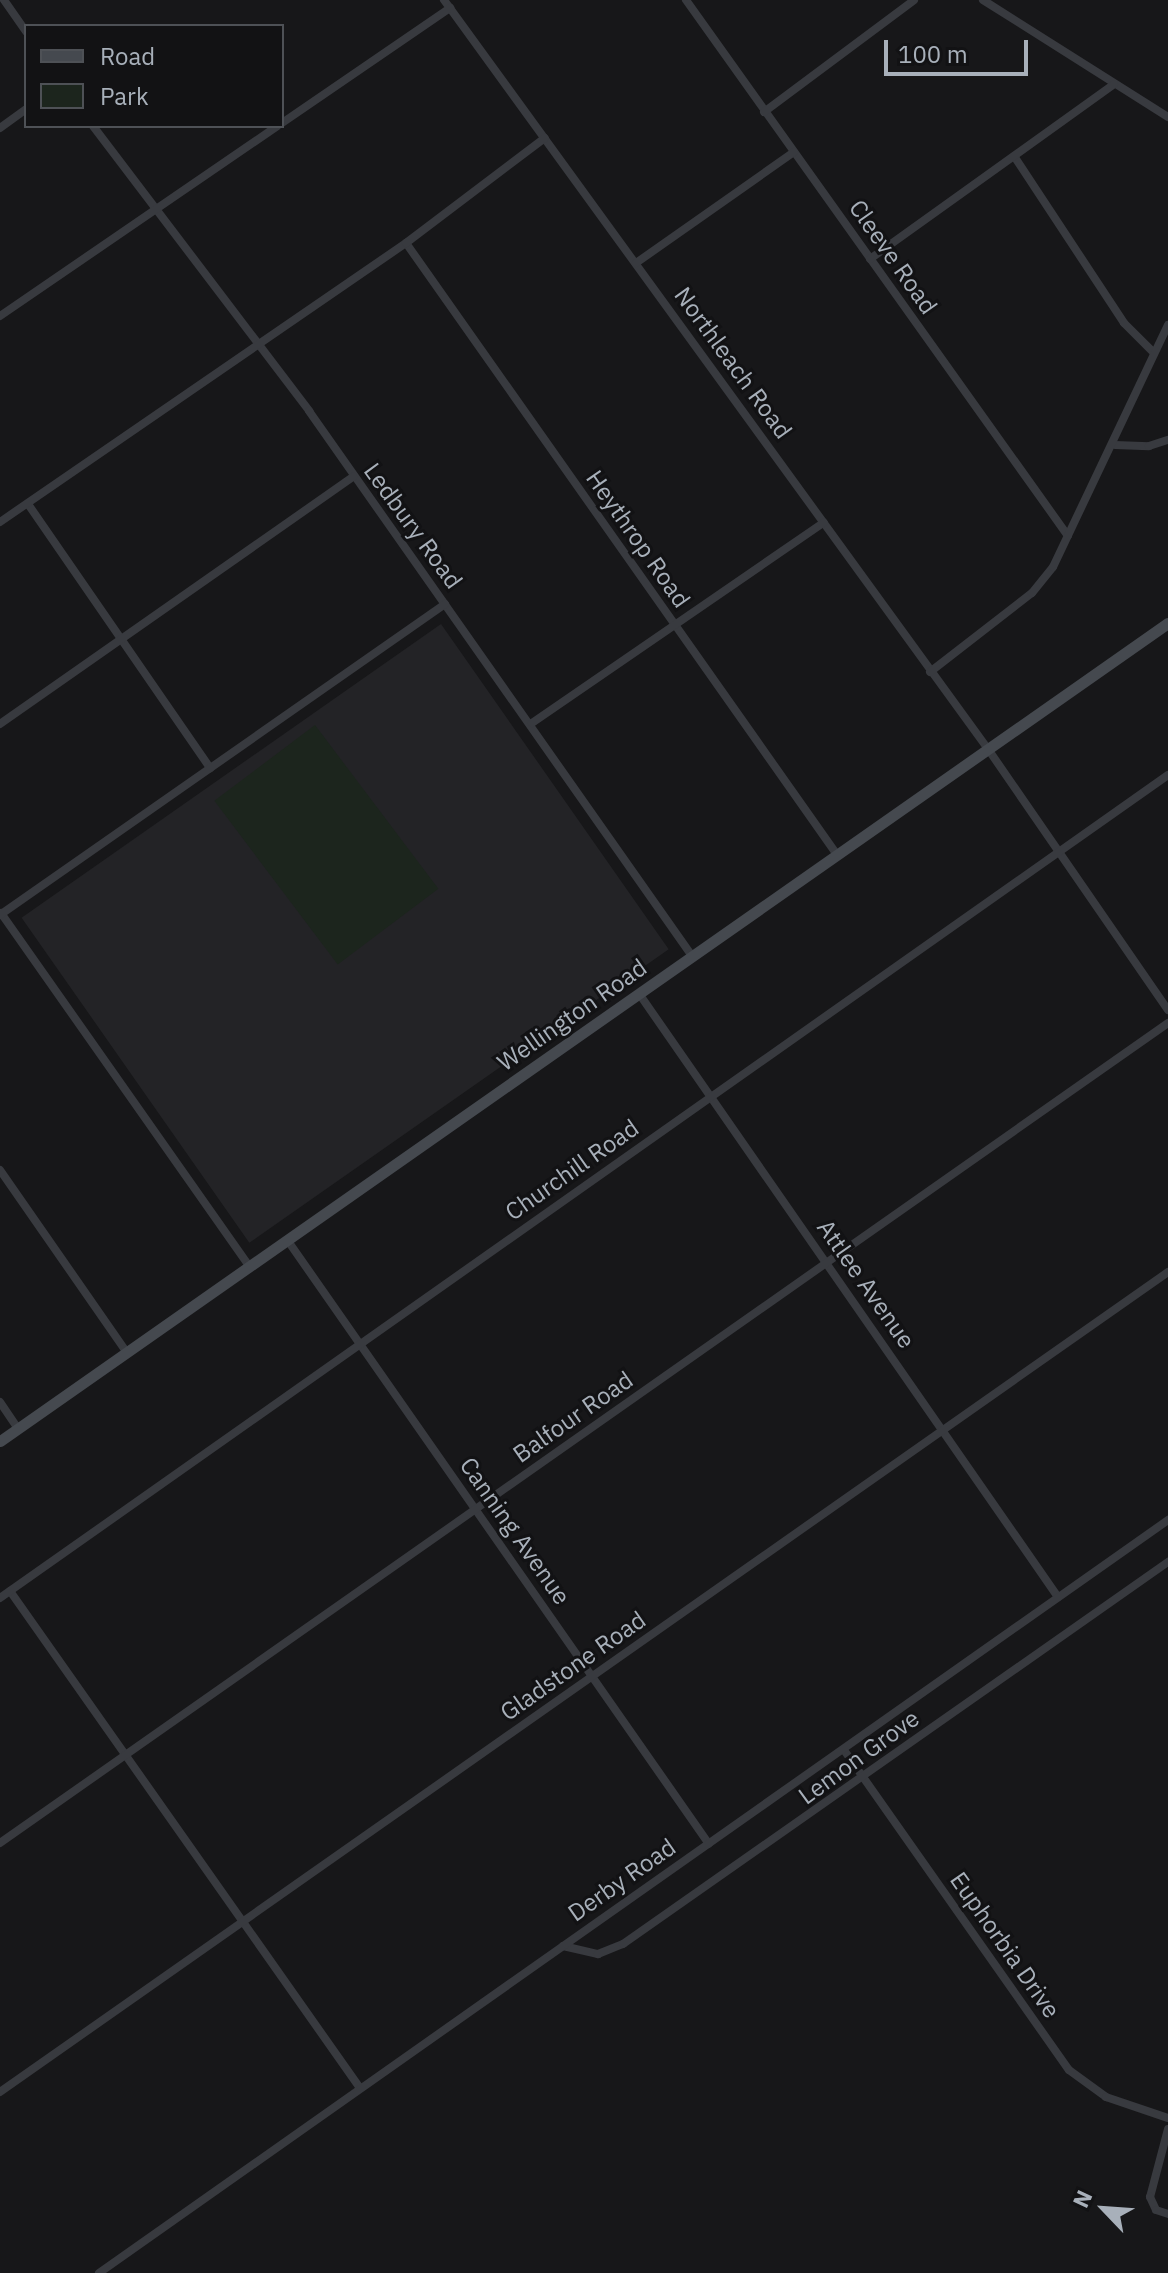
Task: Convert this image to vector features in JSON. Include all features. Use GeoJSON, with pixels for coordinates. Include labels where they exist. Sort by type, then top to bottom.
{"type":"FeatureCollection","features":[{"type":"Feature","properties":{"kind":"main road","name":"Wellington Road"},"geometry":{"type":"LineString","coordinates":[[0,1441],[1168,623]]}},
{"type":"Feature","properties":{"kind":"street"},"geometry":{"type":"LineString","coordinates":[[4,0],[24,29]]}},
{"type":"Feature","properties":{"kind":"street","name":"Cleeve Road"},"geometry":{"type":"LineString","coordinates":[[686,0],[1068,536]]}},
{"type":"Feature","properties":{"kind":"street"},"geometry":{"type":"LineString","coordinates":[[764,112],[914,0]]}},
{"type":"Feature","properties":{"kind":"street"},"geometry":{"type":"LineString","coordinates":[[983,0],[1168,117]]}},
{"type":"Feature","properties":{"kind":"street"},"geometry":{"type":"LineString","coordinates":[[284,121],[447,4]]}},
{"type":"Feature","properties":{"kind":"street","name":"Northleach Road"},"geometry":{"type":"LineString","coordinates":[[447,4],[988,749],[1168,1010]]}},
{"type":"Feature","properties":{"kind":"street"},"geometry":{"type":"LineString","coordinates":[[870,259],[1114,84]]}},
{"type":"Feature","properties":{"kind":"street"},"geometry":{"type":"LineString","coordinates":[[0,128],[24,110]]}},
{"type":"Feature","properties":{"kind":"street","name":"Ledbury Road"},"geometry":{"type":"LineString","coordinates":[[94,128],[259,344],[532,723],[692,956]]}},
{"type":"Feature","properties":{"kind":"street"},"geometry":{"type":"LineString","coordinates":[[0,316],[274,128]]}},
{"type":"Feature","properties":{"kind":"street"},"geometry":{"type":"LineString","coordinates":[[0,522],[406,243],[545,138]]}},
{"type":"Feature","properties":{"kind":"street"},"geometry":{"type":"LineString","coordinates":[[636,263],[794,152]]}},
{"type":"Feature","properties":{"kind":"street"},"geometry":{"type":"LineString","coordinates":[[1014,156],[1124,323],[1154,353]]}},
{"type":"Feature","properties":{"kind":"street","name":"Heythrop Road"},"geometry":{"type":"LineString","coordinates":[[406,243],[838,856]]}},
{"type":"Feature","properties":{"kind":"street"},"geometry":{"type":"LineString","coordinates":[[930,672],[1032,593],[1053,567],[1115,445],[1168,325]]}},
{"type":"Feature","properties":{"kind":"street"},"geometry":{"type":"LineString","coordinates":[[1115,445],[1149,446],[1168,440]]}},
{"type":"Feature","properties":{"kind":"street"},"geometry":{"type":"LineString","coordinates":[[0,724],[353,477]]}},
{"type":"Feature","properties":{"kind":"street"},"geometry":{"type":"LineString","coordinates":[[28,504],[210,768]]}},
{"type":"Feature","properties":{"kind":"street"},"geometry":{"type":"LineString","coordinates":[[532,723],[824,522]]}},
{"type":"Feature","properties":{"kind":"street"},"geometry":{"type":"LineString","coordinates":[[250,1267],[1,914],[445,604]]}},
{"type":"Feature","properties":{"kind":"street","name":"Churchill Road"},"geometry":{"type":"LineString","coordinates":[[0,1598],[1168,775]]}},
{"type":"Feature","properties":{"kind":"street","name":"Attlee Avenue"},"geometry":{"type":"LineString","coordinates":[[640,995],[1058,1597]]}},
{"type":"Feature","properties":{"kind":"street","name":"Balfour Road"},"geometry":{"type":"LineString","coordinates":[[0,1843],[1168,1023]]}},
{"type":"Feature","properties":{"kind":"street"},"geometry":{"type":"LineString","coordinates":[[0,1170],[126,1351]]}},
{"type":"Feature","properties":{"kind":"street","name":"Canning Avenue"},"geometry":{"type":"LineString","coordinates":[[288,1241],[709,1844]]}},
{"type":"Feature","properties":{"kind":"street","name":"Gladstone Road"},"geometry":{"type":"LineString","coordinates":[[0,2092],[1168,1272]]}},
{"type":"Feature","properties":{"kind":"street"},"geometry":{"type":"LineString","coordinates":[[0,1402],[18,1429]]}},
{"type":"Feature","properties":{"kind":"street","name":"Derby Road"},"geometry":{"type":"LineString","coordinates":[[99,2273],[1168,1520]]}},
{"type":"Feature","properties":{"kind":"street","name":"Lemon Grove"},"geometry":{"type":"LineString","coordinates":[[563,1946],[598,1954],[623,1944],[864,1779],[1168,1562]]}},
{"type":"Feature","properties":{"kind":"street"},"geometry":{"type":"LineString","coordinates":[[10,1591],[360,2088]]}},
{"type":"Feature","properties":{"kind":"street","name":"Euphorbia Drive"},"geometry":{"type":"LineString","coordinates":[[844,1750],[1069,2070],[1106,2097],[1168,2118]]}},
{"type":"Feature","properties":{"kind":"street"},"geometry":{"type":"LineString","coordinates":[[1168,2129],[1150,2197],[1156,2210],[1168,2214]]}},
{"type":"Feature","properties":{"kind":"shaded area"},"geometry":{"type":"Polygon","coordinates":[[[441,624],[669,949],[249,1243],[22,918],[441,624]]]}},
{"type":"Feature","properties":{"kind":"green space"},"geometry":{"type":"Polygon","coordinates":[[[315,725],[438,889],[338,965],[214,801],[315,725]]]}}]}
